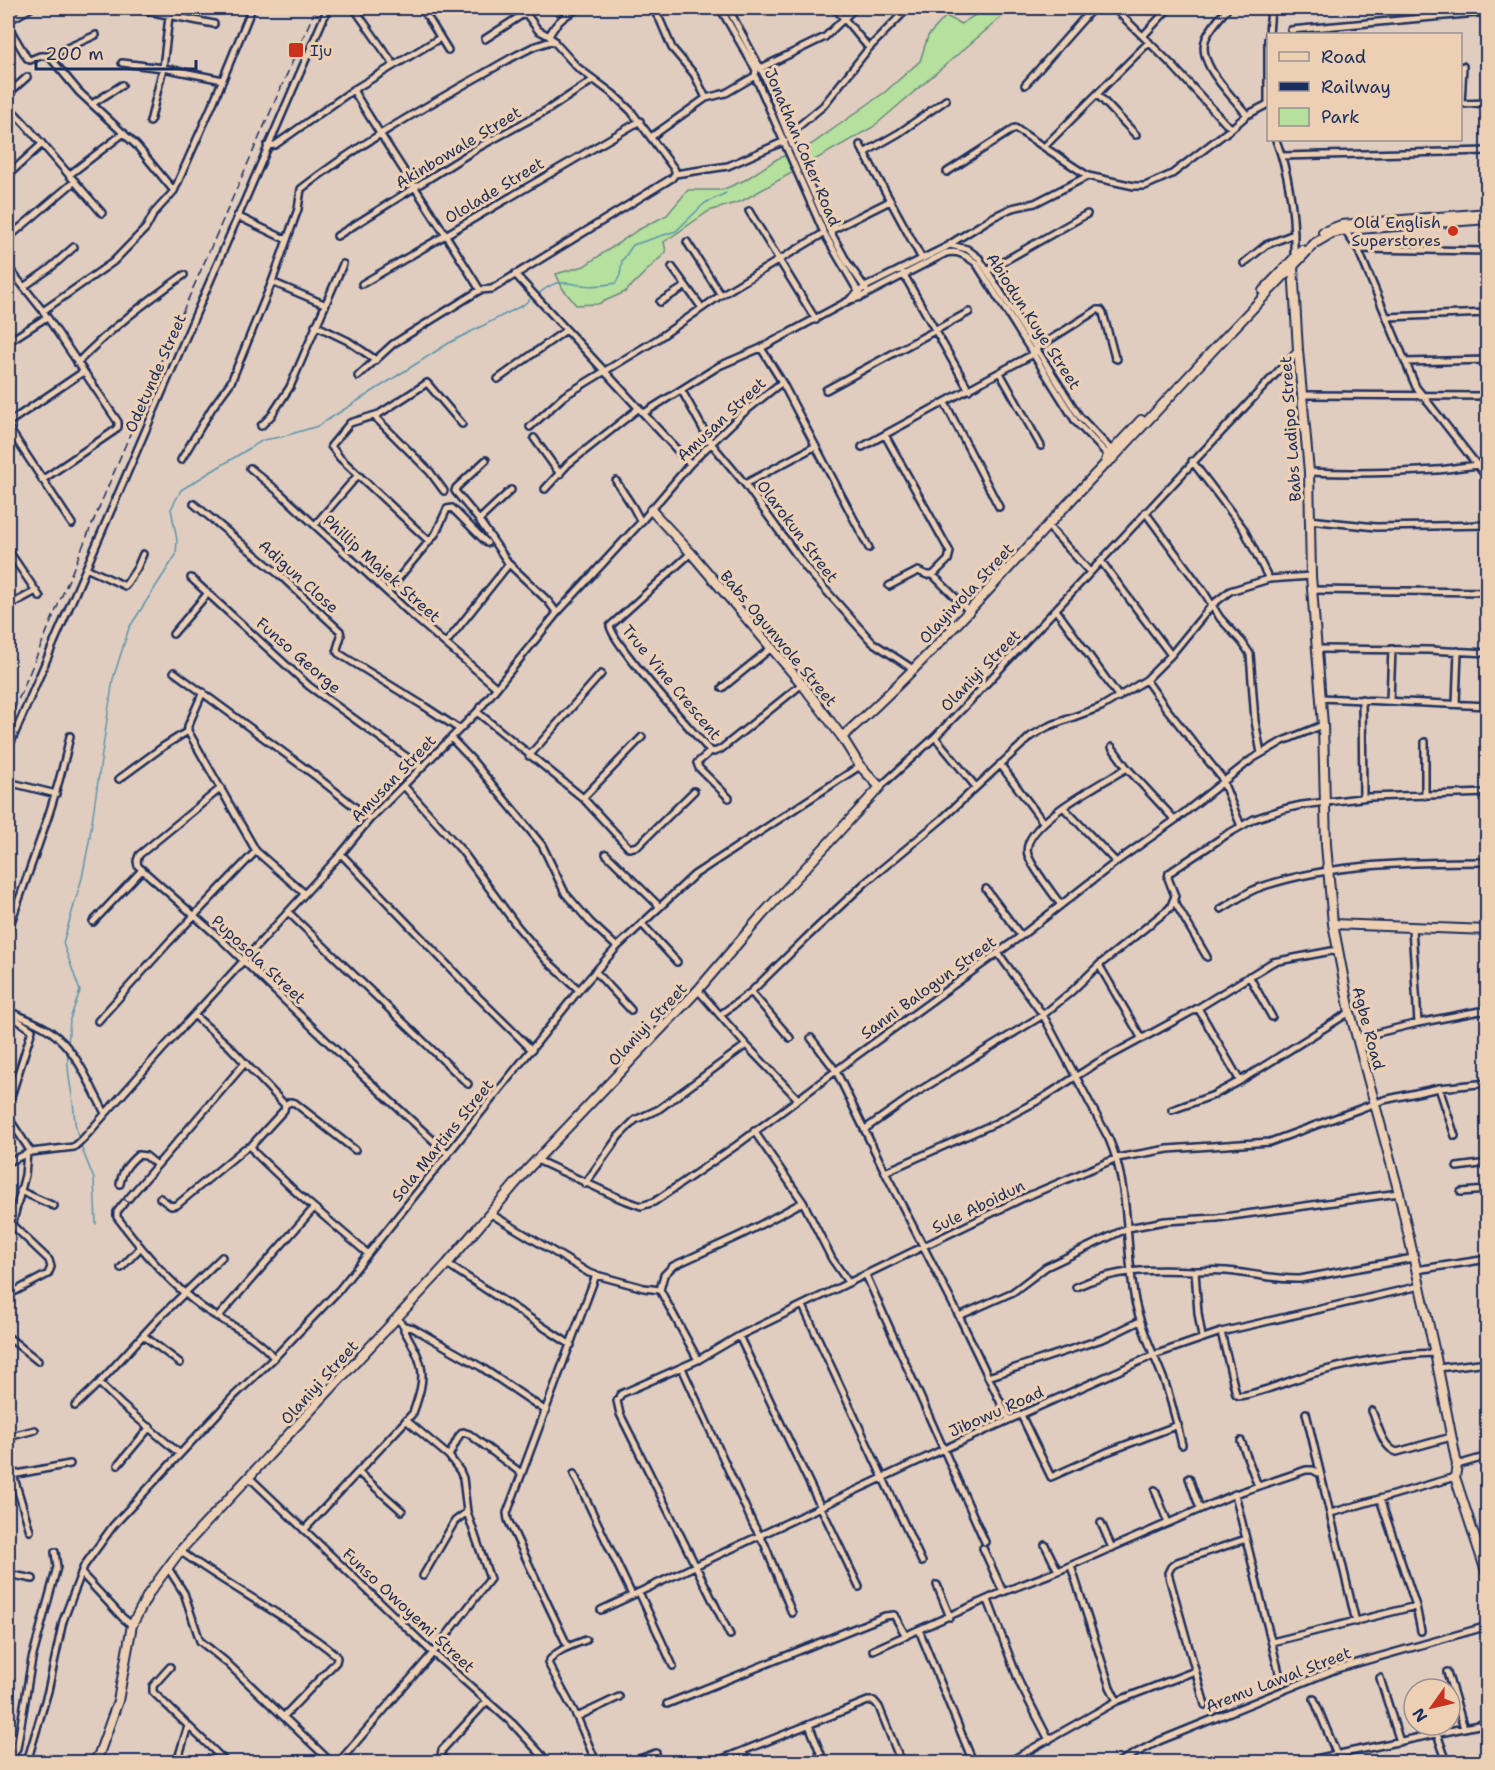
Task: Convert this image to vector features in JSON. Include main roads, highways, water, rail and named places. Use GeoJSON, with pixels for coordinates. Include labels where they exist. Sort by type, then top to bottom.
{"type":"FeatureCollection","features":[{"type":"Feature","properties":{"kind":"waterway"},"geometry":{"type":"LineString","coordinates":[[537,295],[549,286],[558,283],[591,286],[616,283],[622,261],[633,245],[676,231],[705,203],[726,193]]}},
{"type":"Feature","properties":{"kind":"waterway"},"geometry":{"type":"LineString","coordinates":[[68,1045],[70,1019],[80,991],[63,943],[82,878],[89,842],[113,679],[129,628],[176,555],[177,540],[171,509],[181,490],[263,440],[318,426],[449,343],[523,305],[533,297]]}},
{"type":"Feature","properties":{"kind":"waterway"},"geometry":{"type":"LineString","coordinates":[[68,1050],[68,1074],[79,1139]]}},
{"type":"Feature","properties":{"kind":"waterway"},"geometry":{"type":"LineString","coordinates":[[80,1144],[94,1179],[96,1224]]}},
{"type":"Feature","properties":{"kind":"railway"},"geometry":{"type":"LineString","coordinates":[[8,724],[154,377],[316,8]]}},
{"type":"Feature","properties":{"kind":"place","name":"Iju"},"geometry":{"type":"Point","coordinates":[296,50]}},
{"type":"Feature","properties":{"kind":"place","name":"Old English Superstores"},"geometry":{"type":"Point","coordinates":[1453,231]}}]}
